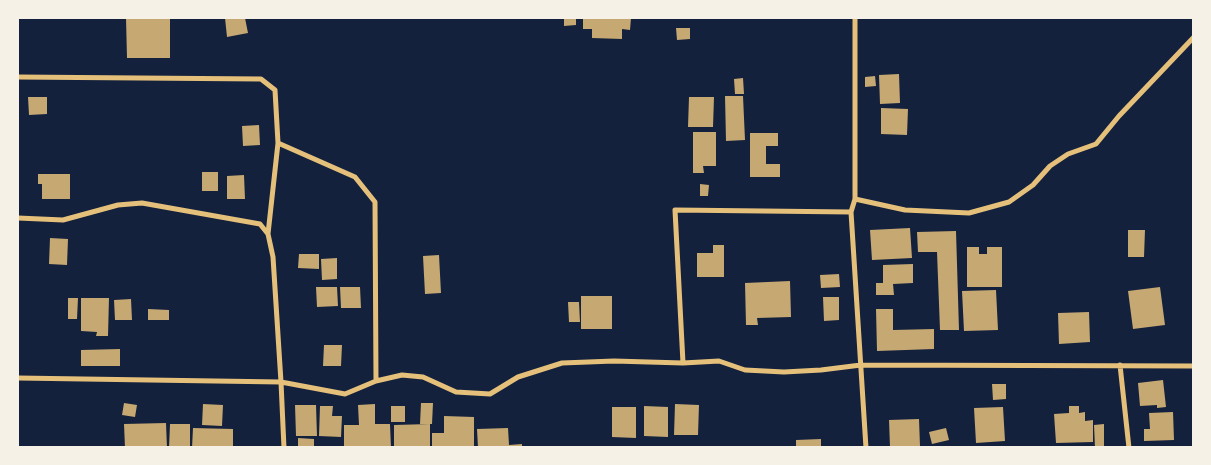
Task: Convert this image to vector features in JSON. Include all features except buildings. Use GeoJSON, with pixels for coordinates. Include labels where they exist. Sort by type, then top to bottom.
{"type":"FeatureCollection","features":[{"type":"Feature","properties":{"kind":"street"},"geometry":{"type":"LineString","coordinates":[[854,18],[855,200],[851,212],[866,448]]}},
{"type":"Feature","properties":{"kind":"street"},"geometry":{"type":"LineString","coordinates":[[855,200],[905,210],[969,213],[1009,202],[1033,185],[1050,166],[1068,154],[1096,144],[1119,116],[1194,38]]}},
{"type":"Feature","properties":{"kind":"street"},"geometry":{"type":"LineString","coordinates":[[18,77],[261,78],[275,90],[278,143],[268,234],[273,257],[282,382],[284,448]]}},
{"type":"Feature","properties":{"kind":"street"},"geometry":{"type":"LineString","coordinates":[[278,143],[355,177],[374,202],[376,381]]}},
{"type":"Feature","properties":{"kind":"street"},"geometry":{"type":"LineString","coordinates":[[18,218],[63,220],[118,205],[142,203],[260,224],[268,234]]}},
{"type":"Feature","properties":{"kind":"street"},"geometry":{"type":"LineString","coordinates":[[683,363],[675,210],[851,212]]}},
{"type":"Feature","properties":{"kind":"street"},"geometry":{"type":"LineString","coordinates":[[18,378],[282,382],[345,394],[376,381],[402,375],[423,376],[456,392],[490,394],[518,376],[562,363],[614,361],[683,363],[719,361],[745,370],[784,372],[861,365],[1194,366]]}},
{"type":"Feature","properties":{"kind":"street"},"geometry":{"type":"LineString","coordinates":[[1120,365],[1129,448]]}}]}
